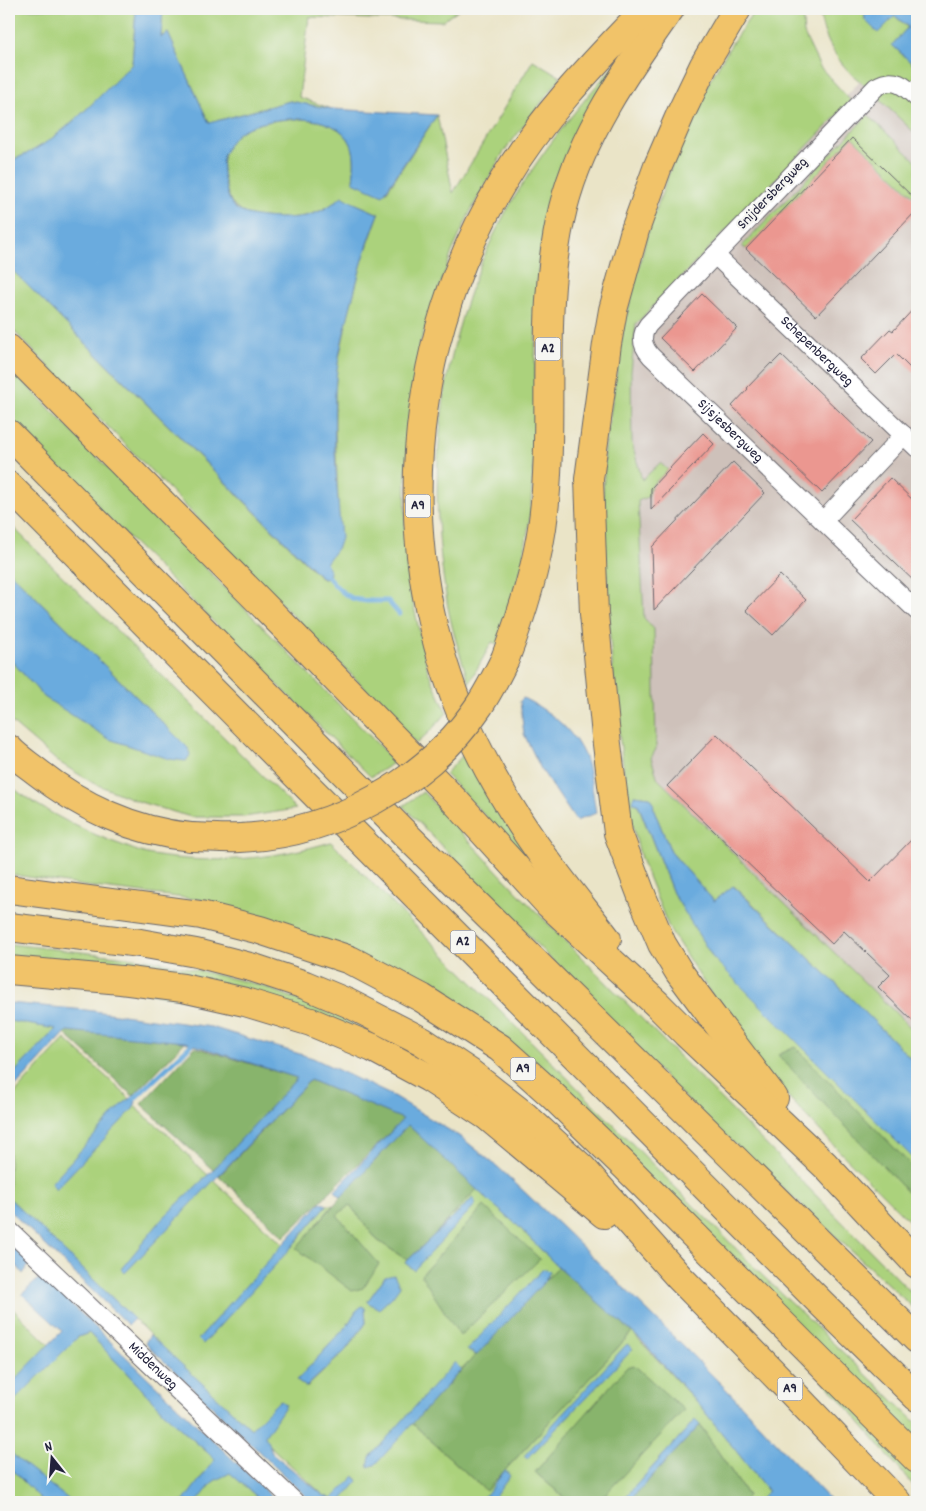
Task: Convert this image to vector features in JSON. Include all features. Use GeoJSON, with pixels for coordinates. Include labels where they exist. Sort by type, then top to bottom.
{"type":"FeatureCollection","features":[{"type":"Feature","properties":{"kind":"highway","name":"A9"},"geometry":{"type":"LineString","coordinates":[[646,9],[579,78],[537,131],[502,183],[486,211],[454,284],[432,358],[419,440],[419,532],[426,597],[445,669],[469,732],[493,777],[535,845],[657,1004],[825,1165],[917,1264]]}},
{"type":"Feature","properties":{"kind":"highway","name":"A2"},"geometry":{"type":"LineString","coordinates":[[9,749],[52,783],[92,808],[132,826],[178,836],[240,838],[277,834],[336,818],[394,788],[418,771],[445,746],[478,707],[505,659],[524,605],[542,529],[547,450],[548,342],[552,275],[563,208],[578,163],[598,119],[622,77],[670,9]]}},
{"type":"Feature","properties":{"kind":"highway","name":"A9"},"geometry":{"type":"LineString","coordinates":[[737,9],[704,65],[658,166],[635,230],[613,310],[601,383],[589,479],[594,614],[618,832],[658,935],[679,972],[710,1015],[825,1165]]}},
{"type":"Feature","properties":{"kind":"highway"},"geometry":{"type":"LineString","coordinates":[[9,349],[436,781],[549,904],[657,1004]]}},
{"type":"Feature","properties":{"kind":"highway","name":"A2"},"geometry":{"type":"LineString","coordinates":[[9,434],[401,830],[917,1340]]}},
{"type":"Feature","properties":{"kind":"highway","name":"A2"},"geometry":{"type":"LineString","coordinates":[[9,486],[815,1297],[917,1397]]}},
{"type":"Feature","properties":{"kind":"highway","name":"A9"},"geometry":{"type":"LineString","coordinates":[[9,889],[201,915],[243,926],[350,960],[422,998],[500,1048],[550,1093],[917,1458]]}},
{"type":"Feature","properties":{"kind":"highway","name":"A9"},"geometry":{"type":"LineString","coordinates":[[9,928],[140,943],[196,953],[254,968],[348,1003],[422,1041],[470,1073],[525,1116],[582,1168],[680,1278],[897,1502]]}},
{"type":"Feature","properties":{"kind":"highway"},"geometry":{"type":"LineString","coordinates":[[9,970],[121,980],[183,988],[245,1002],[312,1022],[373,1048],[429,1078],[487,1116],[680,1278]]}},
{"type":"Feature","properties":{"kind":"street","name":"Snijdersbergweg"},"geometry":{"type":"LineString","coordinates":[[643,339],[644,330],[876,87],[882,83],[896,82],[917,98]]}},
{"type":"Feature","properties":{"kind":"street","name":"Schepenbergweg"},"geometry":{"type":"LineString","coordinates":[[715,255],[917,448]]}},
{"type":"Feature","properties":{"kind":"street","name":"Sijsjesbergweg"},"geometry":{"type":"LineString","coordinates":[[643,339],[645,350],[651,356],[917,611]]}},
{"type":"Feature","properties":{"kind":"street"},"geometry":{"type":"LineString","coordinates":[[823,521],[904,435]]}},
{"type":"Feature","properties":{"kind":"street","name":"Middenweg"},"geometry":{"type":"LineString","coordinates":[[9,1230],[295,1502]]}},
{"type":"Feature","properties":{"kind":"shaded area"},"geometry":{"type":"Polygon","coordinates":[[[861,80],[917,130],[917,1130],[638,804],[630,324],[861,80]]]}},
{"type":"Feature","properties":{"kind":"green space"},"geometry":{"type":"Polygon","coordinates":[[[9,9],[136,9],[132,64],[60,133],[27,154],[9,161],[9,9]]]}},
{"type":"Feature","properties":{"kind":"green space"},"geometry":{"type":"Polygon","coordinates":[[[163,9],[459,9],[443,21],[309,17],[299,97],[332,109],[290,101],[209,123],[168,33],[161,37],[163,9]]]}},
{"type":"Feature","properties":{"kind":"green space"},"geometry":{"type":"Polygon","coordinates":[[[756,9],[802,9],[804,34],[820,67],[851,101],[636,324],[631,372],[632,443],[642,480],[660,463],[668,470],[651,486],[648,497],[638,501],[644,618],[654,629],[656,749],[651,758],[658,779],[917,1034],[917,1065],[852,999],[734,886],[714,901],[671,852],[650,797],[634,795],[673,893],[714,958],[917,1162],[917,1229],[839,1151],[752,1058],[669,928],[641,859],[629,810],[618,726],[610,640],[603,497],[605,448],[624,325],[647,235],[679,145],[709,82],[734,40],[756,9]]]}},
{"type":"Feature","properties":{"kind":"green space"},"geometry":{"type":"Polygon","coordinates":[[[819,9],[864,9],[865,20],[895,16],[908,28],[892,45],[917,68],[917,135],[838,59],[824,30],[819,9]]]}},
{"type":"Feature","properties":{"kind":"green space"},"geometry":{"type":"Polygon","coordinates":[[[533,60],[561,77],[503,153],[471,210],[452,252],[420,343],[406,472],[405,531],[409,584],[428,671],[447,713],[416,744],[383,707],[9,326],[9,267],[322,579],[329,578],[325,563],[338,547],[335,427],[337,368],[363,259],[379,214],[342,197],[324,209],[305,216],[286,218],[249,215],[234,206],[228,195],[222,161],[224,153],[236,135],[255,125],[285,119],[317,121],[332,126],[343,133],[351,144],[354,158],[353,182],[387,191],[437,115],[453,193],[533,60]]]}},
{"type":"Feature","properties":{"kind":"green space"},"geometry":{"type":"Polygon","coordinates":[[[618,61],[558,181],[547,216],[540,252],[536,295],[534,459],[530,517],[522,566],[497,644],[492,642],[469,683],[448,606],[440,545],[437,495],[439,444],[445,393],[455,344],[469,295],[488,248],[511,203],[561,129],[618,61]]]}},
{"type":"Feature","properties":{"kind":"green space"},"geometry":{"type":"Polygon","coordinates":[[[868,115],[917,162],[917,199],[852,137],[746,249],[742,246],[868,115]]]}},
{"type":"Feature","properties":{"kind":"green space"},"geometry":{"type":"Polygon","coordinates":[[[9,367],[395,762],[371,777],[9,420],[9,367]]]}},
{"type":"Feature","properties":{"kind":"green space"},"geometry":{"type":"Polygon","coordinates":[[[9,523],[296,809],[244,817],[191,817],[140,802],[93,783],[57,761],[9,720],[9,658],[44,697],[188,748],[9,571],[9,523]]]}},
{"type":"Feature","properties":{"kind":"green space"},"geometry":{"type":"Polygon","coordinates":[[[466,752],[530,857],[527,860],[445,774],[466,752]]]}},
{"type":"Feature","properties":{"kind":"green space"},"geometry":{"type":"Polygon","coordinates":[[[9,785],[36,804],[81,828],[149,854],[197,860],[242,859],[287,853],[331,842],[764,1277],[917,1423],[917,1490],[843,1402],[508,1044],[279,923],[203,900],[85,886],[9,874],[9,785]]]}},
{"type":"Feature","properties":{"kind":"green space"},"geometry":{"type":"Polygon","coordinates":[[[423,792],[516,891],[917,1298],[917,1311],[688,1101],[403,806],[423,792]]]}},
{"type":"Feature","properties":{"kind":"green space"},"geometry":{"type":"Polygon","coordinates":[[[9,944],[153,960],[260,985],[358,1025],[408,1052],[353,1033],[9,965],[9,944]]]}},
{"type":"Feature","properties":{"kind":"green space"},"geometry":{"type":"Polygon","coordinates":[[[9,1020],[56,1029],[9,1080],[9,1020]]]}},
{"type":"Feature","properties":{"kind":"green space"},"geometry":{"type":"Polygon","coordinates":[[[70,1030],[185,1042],[133,1096],[64,1033],[70,1030]]]}},
{"type":"Feature","properties":{"kind":"green space"},"geometry":{"type":"Polygon","coordinates":[[[65,1039],[127,1096],[140,1112],[168,1134],[195,1163],[289,1250],[327,1205],[333,1205],[297,1248],[353,1234],[336,1215],[350,1205],[377,1240],[407,1260],[405,1263],[476,1203],[472,1199],[432,1237],[477,1189],[517,1225],[558,1267],[412,1423],[486,1491],[632,1332],[701,1407],[768,1491],[758,1502],[742,1502],[748,1496],[695,1420],[621,1502],[598,1502],[683,1410],[535,1472],[569,1502],[331,1502],[177,1361],[9,1198],[9,1100],[65,1039]],[[385,1277],[367,1302],[374,1305],[385,1277]],[[365,1308],[356,1311],[347,1326],[297,1380],[307,1387],[345,1351],[366,1323],[365,1308]]]}},
{"type":"Feature","properties":{"kind":"green space"},"geometry":{"type":"Polygon","coordinates":[[[195,1047],[298,1078],[213,1170],[141,1104],[195,1047]]]}},
{"type":"Feature","properties":{"kind":"green space"},"geometry":{"type":"Polygon","coordinates":[[[795,1047],[917,1171],[917,1202],[778,1055],[795,1047]]]}},
{"type":"Feature","properties":{"kind":"green space"},"geometry":{"type":"Polygon","coordinates":[[[310,1080],[404,1119],[284,1237],[219,1176],[310,1080]]]}},
{"type":"Feature","properties":{"kind":"green space"},"geometry":{"type":"Polygon","coordinates":[[[408,1125],[477,1189],[405,1263],[407,1260],[377,1240],[350,1205],[337,1215],[379,1264],[363,1288],[352,1291],[296,1248],[408,1125]]]}},
{"type":"Feature","properties":{"kind":"green space"},"geometry":{"type":"Polygon","coordinates":[[[484,1206],[540,1259],[460,1336],[421,1275],[484,1206]]]}},
{"type":"Feature","properties":{"kind":"green space"},"geometry":{"type":"Polygon","coordinates":[[[558,1267],[632,1332],[486,1491],[412,1423],[558,1267]]]}},
{"type":"Feature","properties":{"kind":"green space"},"geometry":{"type":"Polygon","coordinates":[[[9,1305],[59,1355],[78,1337],[89,1333],[172,1421],[263,1502],[9,1502],[9,1305]]]}},
{"type":"Feature","properties":{"kind":"green space"},"geometry":{"type":"Polygon","coordinates":[[[634,1365],[684,1410],[598,1502],[569,1502],[535,1472],[627,1367],[634,1365]]]}},
{"type":"Feature","properties":{"kind":"green space"},"geometry":{"type":"Polygon","coordinates":[[[700,1425],[748,1496],[742,1502],[628,1502],[700,1425]]]}},
{"type":"Feature","properties":{"kind":"water"},"geometry":{"type":"Polygon","coordinates":[[[136,9],[163,9],[161,37],[168,33],[209,123],[290,101],[332,109],[437,115],[383,195],[353,182],[354,158],[351,144],[343,133],[332,125],[317,121],[285,119],[255,125],[237,135],[229,144],[223,157],[222,165],[228,197],[233,206],[241,212],[273,218],[306,216],[325,209],[342,196],[379,214],[358,276],[337,369],[335,430],[341,538],[338,547],[326,563],[330,572],[329,578],[323,579],[9,267],[9,161],[26,154],[59,133],[90,106],[132,64],[136,9]]]}},
{"type":"Feature","properties":{"kind":"water"},"geometry":{"type":"Polygon","coordinates":[[[864,9],[917,9],[917,68],[892,45],[908,27],[895,16],[878,33],[865,20],[864,9]]]}},
{"type":"Feature","properties":{"kind":"water"},"geometry":{"type":"Polygon","coordinates":[[[9,571],[188,748],[190,755],[186,761],[169,759],[109,739],[44,697],[9,658],[9,571]]]}},
{"type":"Feature","properties":{"kind":"water"},"geometry":{"type":"Polygon","coordinates":[[[523,698],[540,707],[556,719],[576,741],[587,763],[596,813],[576,821],[541,769],[524,734],[520,701],[523,698]]]}},
{"type":"Feature","properties":{"kind":"water"},"geometry":{"type":"Polygon","coordinates":[[[634,795],[650,797],[671,852],[714,901],[733,886],[852,999],[917,1065],[917,1162],[713,958],[673,893],[638,804],[633,803],[634,795]]]}},
{"type":"Feature","properties":{"kind":"water"},"geometry":{"type":"Polygon","coordinates":[[[9,1003],[86,1010],[211,1027],[313,1058],[395,1097],[462,1138],[499,1168],[565,1230],[727,1390],[832,1502],[758,1502],[768,1491],[701,1407],[642,1341],[558,1267],[517,1225],[408,1125],[341,1197],[335,1191],[403,1119],[310,1080],[125,1273],[121,1269],[163,1218],[213,1170],[297,1078],[185,1042],[67,1031],[9,1094],[9,1078],[56,1029],[9,1021],[9,1003]]]}},
{"type":"Feature","properties":{"kind":"water"},"geometry":{"type":"Polygon","coordinates":[[[133,1097],[136,1102],[133,1109],[56,1189],[51,1183],[124,1103],[133,1097]]]}},
{"type":"Feature","properties":{"kind":"water"},"geometry":{"type":"Polygon","coordinates":[[[9,1198],[134,1319],[128,1325],[9,1210],[9,1198]]]}},
{"type":"Feature","properties":{"kind":"water"},"geometry":{"type":"Polygon","coordinates":[[[473,1198],[476,1204],[414,1270],[405,1263],[473,1198]]]}},
{"type":"Feature","properties":{"kind":"water"},"geometry":{"type":"Polygon","coordinates":[[[321,1202],[327,1205],[289,1250],[203,1344],[198,1339],[321,1202]]]}},
{"type":"Feature","properties":{"kind":"water"},"geometry":{"type":"Polygon","coordinates":[[[9,1244],[30,1263],[23,1274],[18,1267],[9,1261],[9,1244]]]}},
{"type":"Feature","properties":{"kind":"water"},"geometry":{"type":"Polygon","coordinates":[[[543,1269],[550,1271],[545,1281],[477,1355],[467,1350],[543,1269]]]}},
{"type":"Feature","properties":{"kind":"water"},"geometry":{"type":"Polygon","coordinates":[[[394,1275],[400,1286],[392,1297],[379,1309],[367,1302],[385,1277],[394,1275]]]}},
{"type":"Feature","properties":{"kind":"water"},"geometry":{"type":"Polygon","coordinates":[[[42,1276],[277,1502],[263,1502],[230,1473],[214,1481],[197,1502],[183,1502],[215,1459],[172,1421],[89,1333],[78,1337],[9,1406],[9,1386],[62,1331],[22,1294],[42,1276]]]}},
{"type":"Feature","properties":{"kind":"water"},"geometry":{"type":"Polygon","coordinates":[[[362,1306],[365,1308],[366,1323],[345,1351],[306,1387],[297,1380],[347,1326],[356,1311],[362,1306]]]}},
{"type":"Feature","properties":{"kind":"water"},"geometry":{"type":"Polygon","coordinates":[[[150,1335],[251,1429],[280,1400],[286,1405],[265,1436],[272,1453],[323,1495],[332,1499],[355,1476],[358,1481],[340,1502],[312,1502],[145,1343],[150,1335]]]}},
{"type":"Feature","properties":{"kind":"water"},"geometry":{"type":"Polygon","coordinates":[[[627,1344],[633,1349],[527,1459],[524,1456],[627,1344]]]}},
{"type":"Feature","properties":{"kind":"water"},"geometry":{"type":"Polygon","coordinates":[[[455,1362],[461,1370],[375,1465],[368,1467],[370,1457],[455,1362]]]}},
{"type":"Feature","properties":{"kind":"water"},"geometry":{"type":"Polygon","coordinates":[[[695,1420],[700,1425],[628,1502],[621,1502],[695,1420]]]}},
{"type":"Feature","properties":{"kind":"water"},"geometry":{"type":"Polygon","coordinates":[[[9,1449],[16,1458],[72,1502],[44,1502],[9,1467],[9,1449]]]}},
{"type":"Feature","properties":{"kind":"water"},"geometry":{"type":"Polygon","coordinates":[[[505,1470],[510,1476],[491,1502],[477,1502],[489,1492],[505,1470]]]}},
{"type":"Feature","properties":{"kind":"building"},"geometry":{"type":"Polygon","coordinates":[[[852,138],[917,201],[917,210],[816,316],[746,249],[852,138]]]}},
{"type":"Feature","properties":{"kind":"building"},"geometry":{"type":"Polygon","coordinates":[[[702,294],[737,328],[695,372],[660,338],[702,294]]]}},
{"type":"Feature","properties":{"kind":"building"},"geometry":{"type":"Polygon","coordinates":[[[917,305],[917,375],[896,354],[876,374],[861,359],[890,329],[893,331],[917,305]]]}},
{"type":"Feature","properties":{"kind":"building"},"geometry":{"type":"Polygon","coordinates":[[[781,355],[871,442],[822,493],[732,406],[771,363],[781,355]]]}},
{"type":"Feature","properties":{"kind":"building"},"geometry":{"type":"Polygon","coordinates":[[[703,433],[714,444],[651,510],[651,488],[703,433]]]}},
{"type":"Feature","properties":{"kind":"building"},"geometry":{"type":"Polygon","coordinates":[[[733,462],[765,493],[654,610],[652,547],[733,462]]]}},
{"type":"Feature","properties":{"kind":"building"},"geometry":{"type":"Polygon","coordinates":[[[890,478],[917,504],[917,584],[850,520],[890,478]]]}},
{"type":"Feature","properties":{"kind":"building"},"geometry":{"type":"Polygon","coordinates":[[[780,575],[806,600],[773,635],[746,610],[780,575]]]}},
{"type":"Feature","properties":{"kind":"building"},"geometry":{"type":"Polygon","coordinates":[[[717,734],[870,882],[917,834],[917,1025],[878,987],[890,975],[844,931],[832,944],[667,786],[717,734]]]}},
{"type":"Feature","properties":{"kind":"waterway"},"geometry":{"type":"LineString","coordinates":[[329,578],[348,596],[361,600],[388,601],[399,614]]}},
{"type":"Feature","properties":{"kind":"waterway"},"geometry":{"type":"LineString","coordinates":[[134,1099],[192,1044]]}}]}
